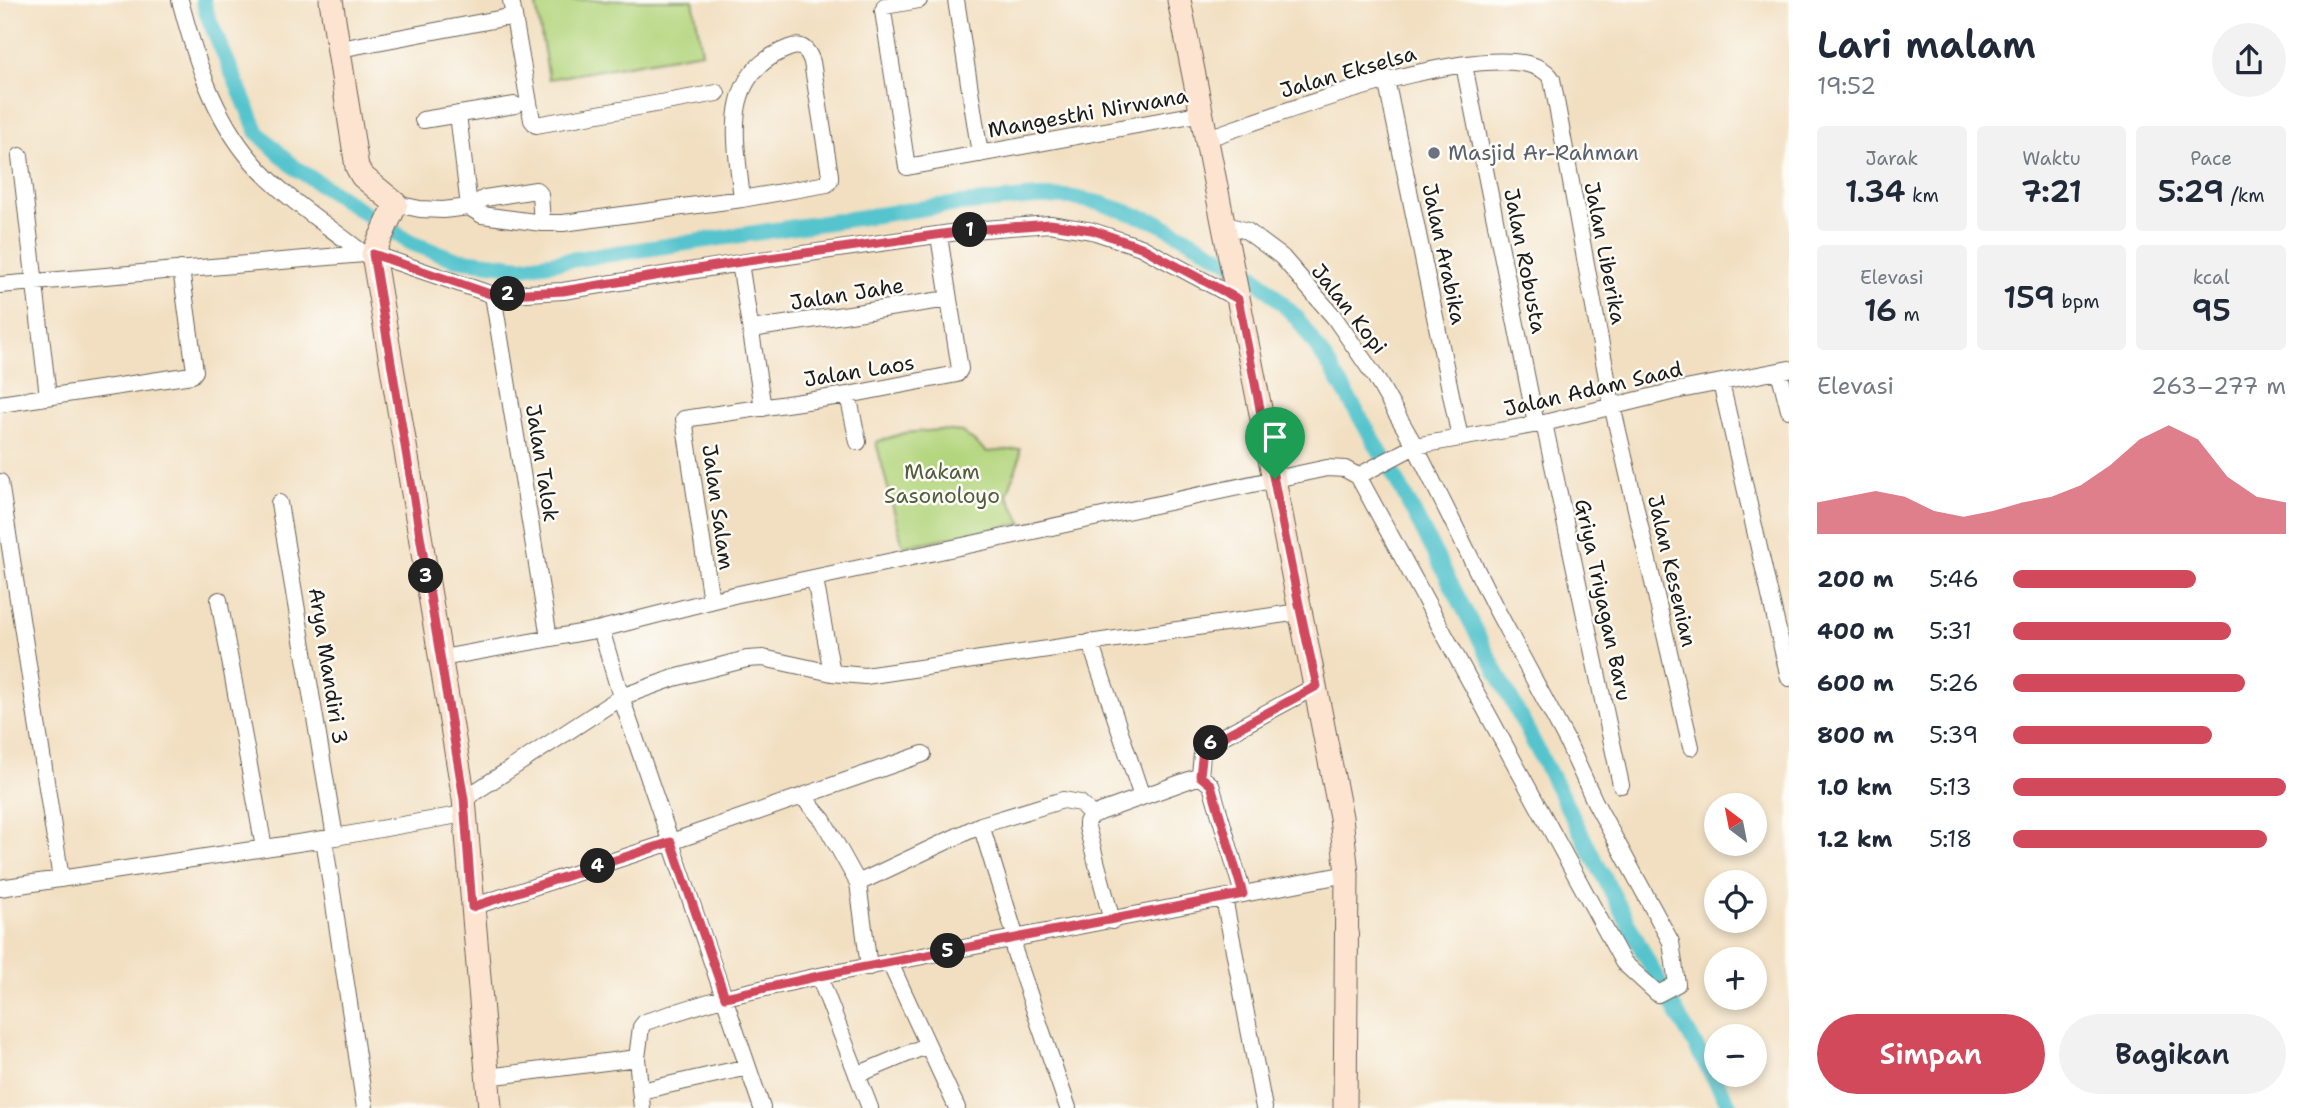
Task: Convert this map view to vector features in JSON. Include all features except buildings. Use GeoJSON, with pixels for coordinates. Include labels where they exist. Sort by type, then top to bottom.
{"type":"FeatureCollection","features":[{"type":"Feature","properties":{"kind":"main road"},"geometry":{"type":"LineString","coordinates":[[331,0],[357,167],[362,176],[394,208],[370,252],[442,658],[464,806],[490,1108]]}},
{"type":"Feature","properties":{"kind":"main road"},"geometry":{"type":"LineString","coordinates":[[1179,0],[1341,817],[1347,874],[1345,1108]]}},
{"type":"Feature","properties":{"kind":"street"},"geometry":{"type":"LineString","coordinates":[[180,0],[201,72],[239,145],[253,163],[281,188],[370,252],[493,295],[563,291],[740,262],[972,230],[1050,224],[1092,230],[1141,247],[1237,293]]}},
{"type":"Feature","properties":{"kind":"street","name":"Mangesthi Nirwana"},"geometry":{"type":"LineString","coordinates":[[919,0],[885,6],[883,11],[907,167],[1203,113]]}},
{"type":"Feature","properties":{"kind":"street","name":"Mangesthi Nirwana"},"geometry":{"type":"LineString","coordinates":[[956,0],[980,154]]}},
{"type":"Feature","properties":{"kind":"street"},"geometry":{"type":"LineString","coordinates":[[340,49],[513,8],[532,120],[536,125],[717,93]]}},
{"type":"Feature","properties":{"kind":"street"},"geometry":{"type":"LineString","coordinates":[[469,207],[482,215],[563,223],[742,199],[821,185],[830,180],[812,62],[806,49],[801,46],[772,55],[761,63],[747,80],[737,103],[735,126],[742,199]]}},
{"type":"Feature","properties":{"kind":"street","name":"Jalan Ekselsa"},"geometry":{"type":"LineString","coordinates":[[1208,138],[1386,79],[1464,65],[1505,61],[1544,70]]}},
{"type":"Feature","properties":{"kind":"street","name":"Jalan Robusta"},"geometry":{"type":"LineString","coordinates":[[1464,65],[1540,424]]}},
{"type":"Feature","properties":{"kind":"street","name":"Jalan Liberika"},"geometry":{"type":"LineString","coordinates":[[1544,70],[1552,79],[1612,405]]}},
{"type":"Feature","properties":{"kind":"street","name":"Jalan Arabika"},"geometry":{"type":"LineString","coordinates":[[1386,79],[1460,438]]}},
{"type":"Feature","properties":{"kind":"street"},"geometry":{"type":"LineString","coordinates":[[423,120],[515,105]]}},
{"type":"Feature","properties":{"kind":"street"},"geometry":{"type":"LineString","coordinates":[[458,114],[469,207]]}},
{"type":"Feature","properties":{"kind":"street"},"geometry":{"type":"LineString","coordinates":[[20,156],[48,396]]}},
{"type":"Feature","properties":{"kind":"street"},"geometry":{"type":"LineString","coordinates":[[394,208],[439,210],[469,207],[485,198],[536,190],[540,194],[542,223]]}},
{"type":"Feature","properties":{"kind":"street","name":"Jalan Kopi"},"geometry":{"type":"LineString","coordinates":[[1225,226],[1247,231],[1282,257],[1334,317],[1376,378],[1410,448],[1567,741],[1595,802],[1671,942],[1677,984],[1658,994],[1623,962],[1361,475]]}},
{"type":"Feature","properties":{"kind":"street"},"geometry":{"type":"LineString","coordinates":[[939,236],[948,299]]}},
{"type":"Feature","properties":{"kind":"street"},"geometry":{"type":"LineString","coordinates":[[0,285],[370,252]]}},
{"type":"Feature","properties":{"kind":"street"},"geometry":{"type":"LineString","coordinates":[[740,262],[764,408]]}},
{"type":"Feature","properties":{"kind":"street"},"geometry":{"type":"LineString","coordinates":[[0,404],[192,375],[195,370],[181,269]]}},
{"type":"Feature","properties":{"kind":"street","name":"Jalan Talok"},"geometry":{"type":"LineString","coordinates":[[493,295],[549,638]]}},
{"type":"Feature","properties":{"kind":"street","name":"Jalan Jahe"},"geometry":{"type":"LineString","coordinates":[[752,330],[948,299]]}},
{"type":"Feature","properties":{"kind":"street","name":"Jalan Laos"},"geometry":{"type":"LineString","coordinates":[[684,419],[954,376],[959,372],[948,299]]}},
{"type":"Feature","properties":{"kind":"street"},"geometry":{"type":"LineString","coordinates":[[1784,370],[1789,410]]}},
{"type":"Feature","properties":{"kind":"street","name":"Jalan Adam Saad"},"geometry":{"type":"LineString","coordinates":[[1361,475],[1410,448],[1540,424],[1612,405],[1784,370]]}},
{"type":"Feature","properties":{"kind":"street"},"geometry":{"type":"LineString","coordinates":[[1721,383],[1789,678]]}},
{"type":"Feature","properties":{"kind":"street"},"geometry":{"type":"LineString","coordinates":[[848,395],[858,442]]}},
{"type":"Feature","properties":{"kind":"street","name":"Jalan Kesenian"},"geometry":{"type":"LineString","coordinates":[[1612,405],[1691,747]]}},
{"type":"Feature","properties":{"kind":"street","name":"Jalan Salam"},"geometry":{"type":"LineString","coordinates":[[684,419],[711,601]]}},
{"type":"Feature","properties":{"kind":"street","name":"Griya Triyagan Baru"},"geometry":{"type":"LineString","coordinates":[[1540,424],[1622,785]]}},
{"type":"Feature","properties":{"kind":"street"},"geometry":{"type":"LineString","coordinates":[[442,658],[601,629],[711,601],[1275,479],[1337,468],[1361,475]]}},
{"type":"Feature","properties":{"kind":"street"},"geometry":{"type":"LineString","coordinates":[[0,482],[61,879]]}},
{"type":"Feature","properties":{"kind":"street","name":"Arya Mandiri 3"},"geometry":{"type":"LineString","coordinates":[[279,503],[329,838],[365,1108]]}},
{"type":"Feature","properties":{"kind":"street"},"geometry":{"type":"LineString","coordinates":[[815,579],[832,673]]}},
{"type":"Feature","properties":{"kind":"street"},"geometry":{"type":"LineString","coordinates":[[219,600],[264,848]]}},
{"type":"Feature","properties":{"kind":"street"},"geometry":{"type":"LineString","coordinates":[[0,888],[329,838],[464,806],[621,697],[674,678],[747,659],[763,658],[857,676],[886,674],[1299,612]]}},
{"type":"Feature","properties":{"kind":"street"},"geometry":{"type":"LineString","coordinates":[[601,629],[621,697],[762,1108]]}},
{"type":"Feature","properties":{"kind":"street"},"geometry":{"type":"LineString","coordinates":[[1090,642],[1142,797]]}},
{"type":"Feature","properties":{"kind":"street"},"geometry":{"type":"LineString","coordinates":[[1200,776],[1205,746],[1317,686]]}},
{"type":"Feature","properties":{"kind":"street"},"geometry":{"type":"LineString","coordinates":[[472,907],[671,842],[923,754]]}},
{"type":"Feature","properties":{"kind":"street"},"geometry":{"type":"LineString","coordinates":[[1112,921],[1087,822],[1092,815],[1200,776]]}},
{"type":"Feature","properties":{"kind":"street"},"geometry":{"type":"LineString","coordinates":[[1200,776],[1211,785],[1243,894]]}},
{"type":"Feature","properties":{"kind":"street"},"geometry":{"type":"LineString","coordinates":[[802,796],[823,820],[858,883],[869,967]]}},
{"type":"Feature","properties":{"kind":"street"},"geometry":{"type":"LineString","coordinates":[[858,883],[981,825],[1063,800],[1080,803],[1092,815]]}},
{"type":"Feature","properties":{"kind":"street"},"geometry":{"type":"LineString","coordinates":[[981,825],[1016,938],[1014,950],[1068,1108]]}},
{"type":"Feature","properties":{"kind":"street"},"geometry":{"type":"LineString","coordinates":[[642,1108],[637,1058],[640,1027],[645,1022],[725,997],[819,976],[1347,874]]}},
{"type":"Feature","properties":{"kind":"street"},"geometry":{"type":"LineString","coordinates":[[1224,898],[1264,1108]]}},
{"type":"Feature","properties":{"kind":"street"},"geometry":{"type":"LineString","coordinates":[[890,963],[957,1108]]}},
{"type":"Feature","properties":{"kind":"street"},"geometry":{"type":"LineString","coordinates":[[819,976],[870,1108]]}},
{"type":"Feature","properties":{"kind":"street"},"geometry":{"type":"LineString","coordinates":[[857,1075],[928,1045]]}},
{"type":"Feature","properties":{"kind":"street"},"geometry":{"type":"LineString","coordinates":[[487,1077],[637,1058]]}},
{"type":"Feature","properties":{"kind":"street"},"geometry":{"type":"LineString","coordinates":[[641,1091],[748,1067]]}},
{"type":"Feature","properties":{"kind":"green space"},"geometry":{"type":"Polygon","coordinates":[[[535,0],[693,0],[702,52],[549,79],[535,0]]]}},
{"type":"Feature","properties":{"kind":"green space","name":"Makam Sasonoloyo"},"geometry":{"type":"Polygon","coordinates":[[[939,430],[962,432],[987,452],[1020,449],[1020,457],[1007,495],[1023,524],[903,546],[876,442],[904,433],[939,430]]]}},
{"type":"Feature","properties":{"kind":"waterway"},"geometry":{"type":"LineString","coordinates":[[203,0],[258,133],[294,167],[411,243],[455,259],[522,267],[939,206],[1036,197],[1069,197],[1100,203],[1157,222],[1252,274],[1297,318],[1331,368],[1395,477],[1654,973],[1731,1108]]}},
{"type":"Feature","properties":{"kind":"place","name":"Masjid Ar-Rahman"},"geometry":{"type":"Point","coordinates":[1434,153]}},
{"type":"Feature","properties":{"kind":"route"},"geometry":{"type":"LineString","coordinates":[[1050,224],[1092,230],[1141,247],[1238,299],[1275,479],[1299,612],[1317,686],[1205,746],[1203,750],[1200,776],[1211,785],[1243,894],[819,976],[725,997],[671,842],[472,907],[464,799],[373,254],[493,295],[563,291],[740,262],[972,230],[1050,224]]}}]}
